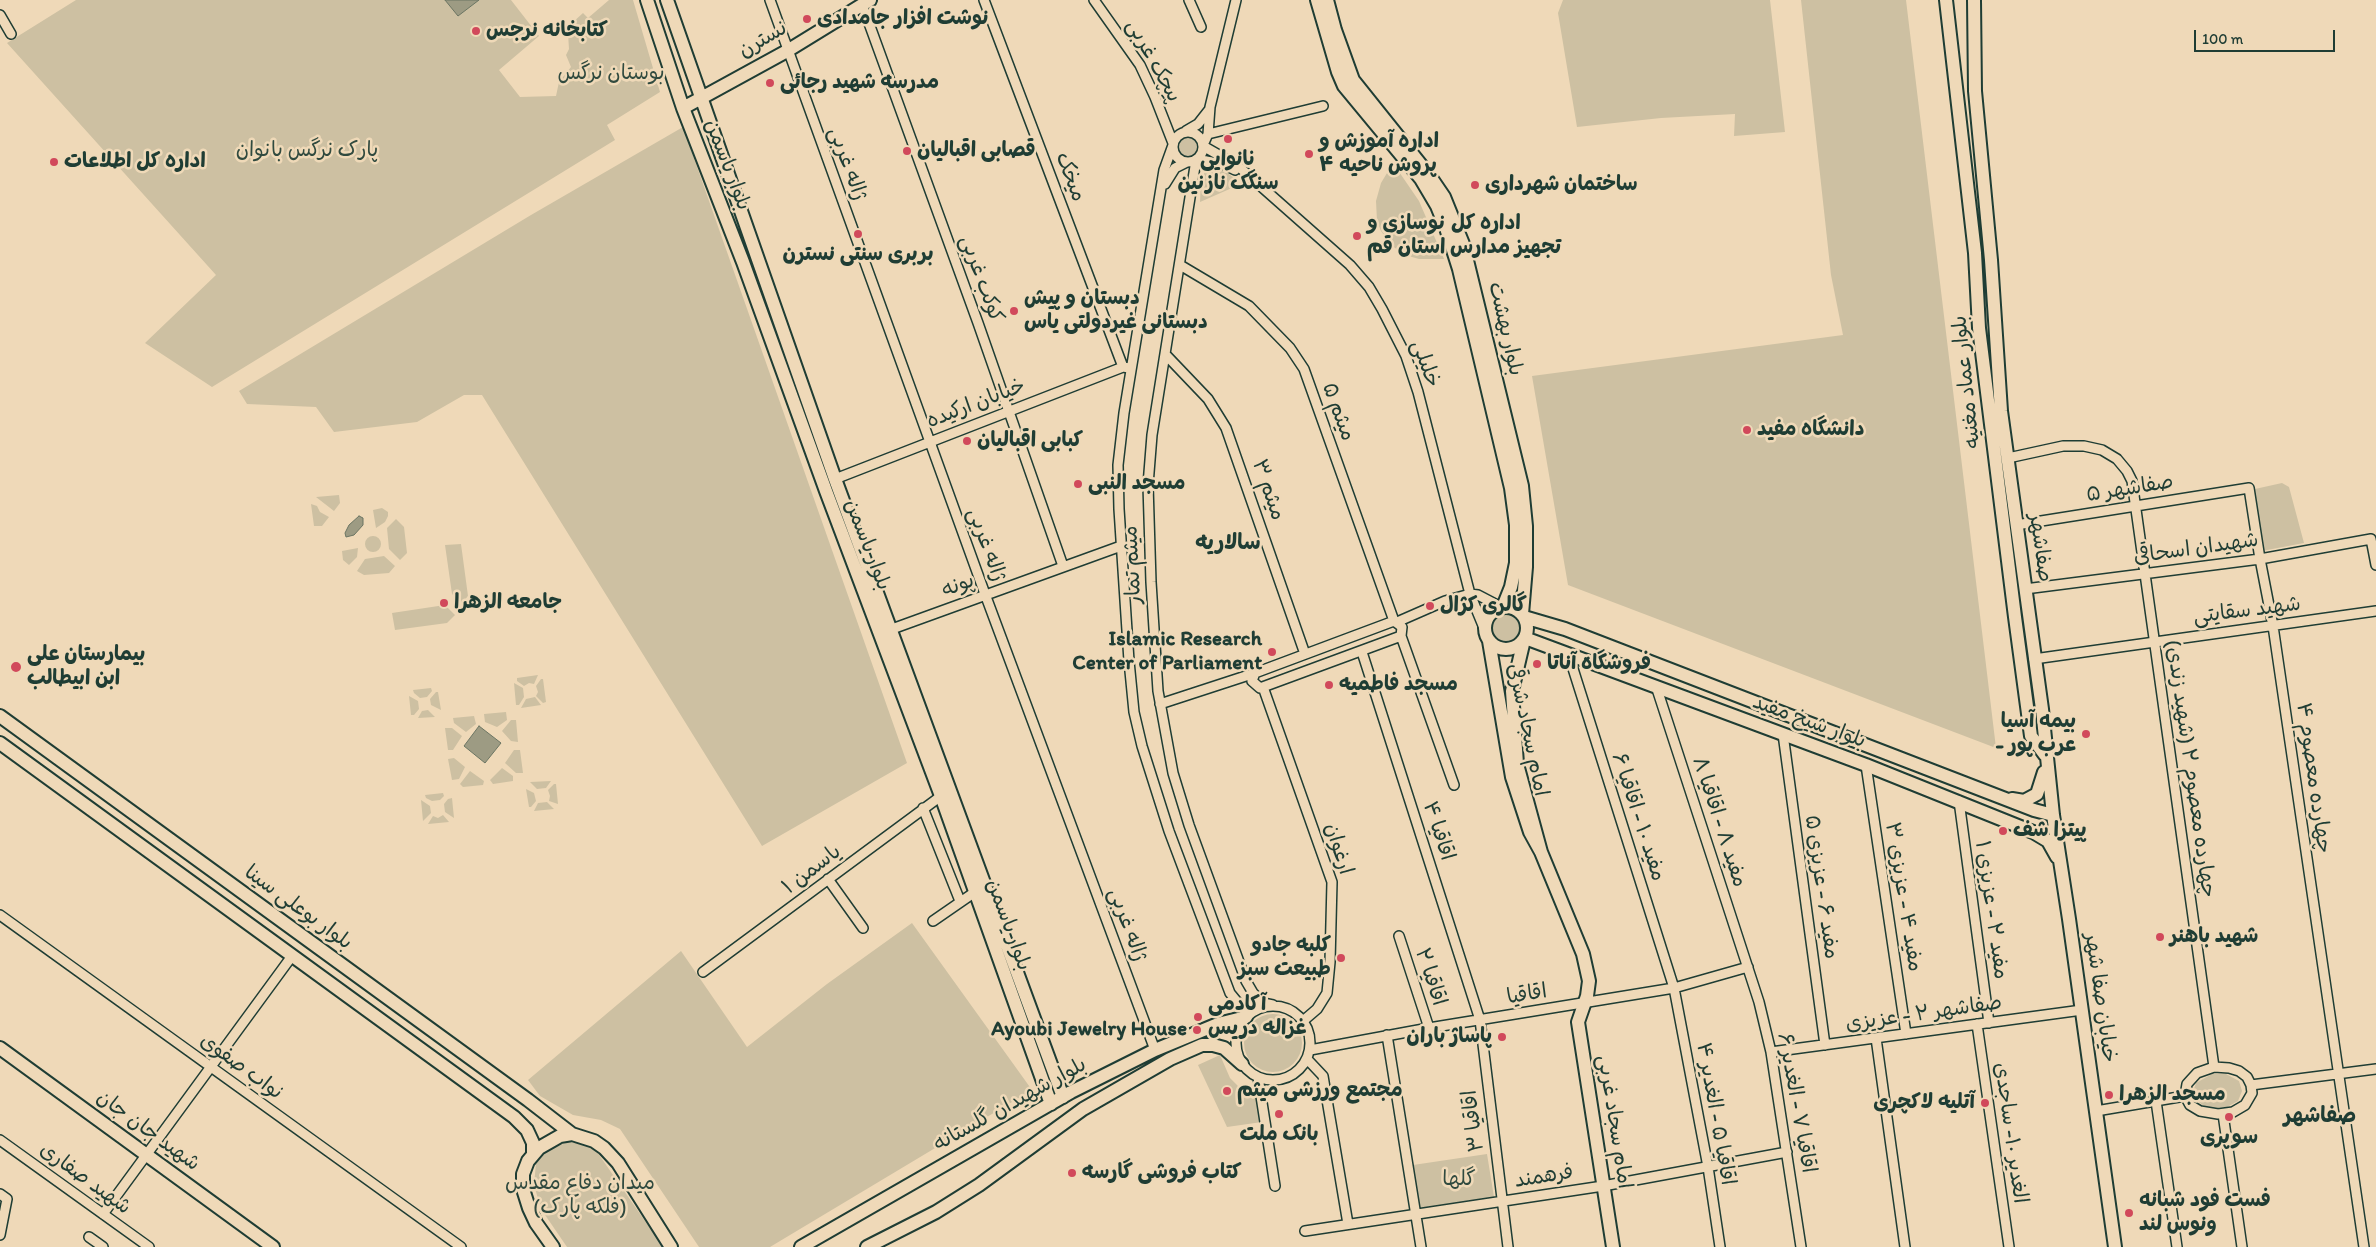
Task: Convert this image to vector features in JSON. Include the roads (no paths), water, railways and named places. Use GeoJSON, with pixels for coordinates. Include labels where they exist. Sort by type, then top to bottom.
{"type":"FeatureCollection","features":[{"type":"Feature","properties":{"kind":"street","name":"بلوار یاسمن"},"geometry":{"type":"LineString","coordinates":[[647,0],[683,108],[743,262],[826,491],[1063,1097]]}},
{"type":"Feature","properties":{"kind":"street","name":"بلوار یاسمن"},"geometry":{"type":"LineString","coordinates":[[668,0],[700,98],[835,479],[892,629],[946,794],[975,892],[1051,1104]]}},
{"type":"Feature","properties":{"kind":"street","name":"ژاله غربی"},"geometry":{"type":"LineString","coordinates":[[770,0],[985,594],[1155,1050]]}},
{"type":"Feature","properties":{"kind":"street","name":"میخک"},"geometry":{"type":"LineString","coordinates":[[984,0],[1127,368]]}},
{"type":"Feature","properties":{"kind":"street"},"geometry":{"type":"LineString","coordinates":[[1190,0],[1201,27]]}},
{"type":"Feature","properties":{"kind":"street"},"geometry":{"type":"LineString","coordinates":[[1158,211],[1170,173],[1202,153],[1208,134],[1210,107],[1236,0]]}},
{"type":"Feature","properties":{"kind":"street","name":"بلوار بهشت"},"geometry":{"type":"LineString","coordinates":[[1318,0],[1338,72],[1344,86],[1420,179],[1437,206],[1459,269],[1511,488],[1516,525],[1516,562],[1511,587],[1502,607]]}},
{"type":"Feature","properties":{"kind":"street","name":"بلوار بهشت"},"geometry":{"type":"LineString","coordinates":[[1327,0],[1335,30],[1354,80],[1430,175],[1444,198],[1463,244],[1522,486],[1526,526],[1523,616]]}},
{"type":"Feature","properties":{"kind":"street","name":"بلوار عماد مغنیه"},"geometry":{"type":"LineString","coordinates":[[1946,0],[1975,253],[1979,328],[2015,617],[2031,736],[2045,754]]}},
{"type":"Feature","properties":{"kind":"street","name":"بلوار عماد مغنیه"},"geometry":{"type":"LineString","coordinates":[[1974,0],[1975,91],[1992,260],[1996,346]]}},
{"type":"Feature","properties":{"kind":"street","name":"نسترن"},"geometry":{"type":"LineString","coordinates":[[683,108],[787,51],[864,1]]}},
{"type":"Feature","properties":{"kind":"street","name":"کوکب غربی"},"geometry":{"type":"LineString","coordinates":[[864,1],[1063,566]]}},
{"type":"Feature","properties":{"kind":"street","name":"پیچک غربی"},"geometry":{"type":"LineString","coordinates":[[1099,1],[1140,66],[1167,126],[1178,139]]}},
{"type":"Feature","properties":{"kind":"street"},"geometry":{"type":"LineString","coordinates":[[0,15],[12,34]]}},
{"type":"Feature","properties":{"kind":"street"},"geometry":{"type":"LineString","coordinates":[[1208,134],[1323,106]]}},
{"type":"Feature","properties":{"kind":"street"},"geometry":{"type":"LineString","coordinates":[[1158,211],[1164,170],[1178,139],[1198,124],[1210,107]]}},
{"type":"Feature","properties":{"kind":"street"},"geometry":{"type":"LineString","coordinates":[[1178,139],[1200,136],[1203,146],[1238,166],[1267,191]]}},
{"type":"Feature","properties":{"kind":"street"},"geometry":{"type":"LineString","coordinates":[[1178,139],[1177,158],[1225,165],[1267,191]]}},
{"type":"Feature","properties":{"kind":"street","name":"میثم تمار"},"geometry":{"type":"LineString","coordinates":[[1193,160],[1180,265],[1152,435],[1148,485],[1151,582],[1160,704],[1176,782],[1246,981],[1253,993],[1263,1003],[1272,1005]]}},
{"type":"Feature","properties":{"kind":"street","name":"خلیلی"},"geometry":{"type":"LineString","coordinates":[[1267,191],[1350,265],[1369,287],[1395,332],[1418,392],[1470,594],[1484,628]]}},
{"type":"Feature","properties":{"kind":"street","name":"میثم تمار"},"geometry":{"type":"LineString","coordinates":[[1158,211],[1127,368],[1118,466],[1121,546],[1134,712],[1142,746],[1169,831],[1230,993],[1247,1016]]}},
{"type":"Feature","properties":{"kind":"street","name":"میثم ۵"},"geometry":{"type":"LineString","coordinates":[[1180,265],[1250,306],[1290,348],[1304,369],[1396,622],[1402,627],[1401,636],[1454,785]]}},
{"type":"Feature","properties":{"kind":"street","name":"صفاشهر"},"geometry":{"type":"LineString","coordinates":[[1996,346],[2001,411],[2042,709],[2045,754]]}},
{"type":"Feature","properties":{"kind":"street","name":"میثم ۳"},"geometry":{"type":"LineString","coordinates":[[1166,355],[1208,399],[1226,428],[1306,654]]}},
{"type":"Feature","properties":{"kind":"street","name":"خیابان ارکیده"},"geometry":{"type":"LineString","coordinates":[[835,479],[1008,411],[1127,368]]}},
{"type":"Feature","properties":{"kind":"street","name":"چهارده معصوم ۲ (شهید زندی)"},"geometry":{"type":"LineString","coordinates":[[2008,458],[2063,446],[2084,446],[2102,450],[2117,459],[2127,471],[2132,482],[2214,1067]]}},
{"type":"Feature","properties":{"kind":"street","name":"صفاشهر ۵"},"geometry":{"type":"LineString","coordinates":[[2016,524],[2249,488]]}},
{"type":"Feature","properties":{"kind":"street","name":"چهارده معصوم ۴"},"geometry":{"type":"LineString","coordinates":[[2249,488],[2273,626],[2364,1247]]}},
{"type":"Feature","properties":{"kind":"street","name":"شهیدان اسحاقی"},"geometry":{"type":"LineString","coordinates":[[2025,589],[2260,559],[2371,539],[2376,565]]}},
{"type":"Feature","properties":{"kind":"street","name":"پونه"},"geometry":{"type":"LineString","coordinates":[[892,629],[1121,546]]}},
{"type":"Feature","properties":{"kind":"street"},"geometry":{"type":"LineString","coordinates":[[1160,704],[1255,673],[1470,594],[1478,594],[1502,607],[1513,608],[1523,616],[1527,628],[1524,639],[1511,649],[1495,647],[1489,642],[1484,628],[1489,614],[1502,607]]}},
{"type":"Feature","properties":{"kind":"street","name":"شهید سقایتی"},"geometry":{"type":"LineString","coordinates":[[2034,659],[2376,611]]}},
{"type":"Feature","properties":{"kind":"street","name":"بلوار شیخ مفید"},"geometry":{"type":"LineString","coordinates":[[1523,616],[1574,632],[2034,810],[2053,815]]}},
{"type":"Feature","properties":{"kind":"street"},"geometry":{"type":"LineString","coordinates":[[1263,687],[1401,636]]}},
{"type":"Feature","properties":{"kind":"street","name":"بلوار شیخ مفید"},"geometry":{"type":"LineString","coordinates":[[1524,639],[1656,686],[1866,765],[2033,832],[2048,842],[2062,867]]}},
{"type":"Feature","properties":{"kind":"street","name":"امام سجاد شرقی"},"geometry":{"type":"LineString","coordinates":[[1524,639],[1512,691],[1517,764],[1541,852]]}},
{"type":"Feature","properties":{"kind":"street","name":"امام سجاد شرقی"},"geometry":{"type":"LineString","coordinates":[[1489,642],[1512,777],[1530,832],[1541,852],[1583,954],[1589,981],[1583,1004]]}},
{"type":"Feature","properties":{"kind":"street","name":"اقاقیا ۴"},"geometry":{"type":"LineString","coordinates":[[1362,652],[1480,1020]]}},
{"type":"Feature","properties":{"kind":"street","name":"مفید ۱۰ - اقاقیا ۶"},"geometry":{"type":"LineString","coordinates":[[1569,656],[1674,988]]}},
{"type":"Feature","properties":{"kind":"street","name":"ارغوان"},"geometry":{"type":"LineString","coordinates":[[1255,673],[1252,678],[1254,684],[1260,688],[1263,687],[1332,882],[1330,962],[1327,993],[1317,1009],[1303,1021]]}},
{"type":"Feature","properties":{"kind":"street","name":"مفید ۸ - اقاقیا ۸"},"geometry":{"type":"LineString","coordinates":[[1656,686],[1748,968]]}},
{"type":"Feature","properties":{"kind":"street","name":"بلوار بوعلی سینا"},"geometry":{"type":"LineString","coordinates":[[0,716],[572,1134],[594,1141],[604,1148],[618,1163],[671,1247]]}},
{"type":"Feature","properties":{"kind":"street","name":"مفید ۶ - عزیزی ۵"},"geometry":{"type":"LineString","coordinates":[[1783,734],[1825,1045]]}},
{"type":"Feature","properties":{"kind":"street","name":"بلوار بوعلی سینا"},"geometry":{"type":"LineString","coordinates":[[0,743],[514,1117],[527,1130],[533,1143],[533,1155]]}},
{"type":"Feature","properties":{"kind":"street"},"geometry":{"type":"LineString","coordinates":[[2004,798],[2024,800],[2036,794],[2044,777],[2045,754]]}},
{"type":"Feature","properties":{"kind":"street","name":"خیابان صفا شهر"},"geometry":{"type":"LineString","coordinates":[[2045,754],[2115,1247]]}},
{"type":"Feature","properties":{"kind":"street","name":"مفید ۴ - عزیزی ۳"},"geometry":{"type":"LineString","coordinates":[[1866,765],[1906,1034]]}},
{"type":"Feature","properties":{"kind":"street","name":"یاسمن ۱"},"geometry":{"type":"LineString","coordinates":[[703,972],[923,808],[946,794]]}},
{"type":"Feature","properties":{"kind":"street","name":"مفید ۲ - عزیزی ۱"},"geometry":{"type":"LineString","coordinates":[[1959,801],[1989,1022]]}},
{"type":"Feature","properties":{"kind":"street"},"geometry":{"type":"LineString","coordinates":[[923,808],[960,901]]}},
{"type":"Feature","properties":{"kind":"street"},"geometry":{"type":"LineString","coordinates":[[2033,832],[2038,828],[2040,819],[2034,810]]}},
{"type":"Feature","properties":{"kind":"street"},"geometry":{"type":"LineString","coordinates":[[828,879],[863,928]]}},
{"type":"Feature","properties":{"kind":"street"},"geometry":{"type":"LineString","coordinates":[[933,921],[975,892]]}},
{"type":"Feature","properties":{"kind":"street","name":"نواب صفوی"},"geometry":{"type":"LineString","coordinates":[[0,915],[461,1247]]}},
{"type":"Feature","properties":{"kind":"street","name":"اقاقیا ۲"},"geometry":{"type":"LineString","coordinates":[[1398,936],[1429,1028]]}},
{"type":"Feature","properties":{"kind":"street"},"geometry":{"type":"LineString","coordinates":[[104,1214],[292,956]]}},
{"type":"Feature","properties":{"kind":"street","name":"اقاقیا"},"geometry":{"type":"LineString","coordinates":[[1308,1055],[1387,1035],[1674,988],[1748,968]]}},
{"type":"Feature","properties":{"kind":"street","name":"اقاقیا ۷ - الغدیر ۶"},"geometry":{"type":"LineString","coordinates":[[1748,968],[1772,1052],[1801,1247]]}},
{"type":"Feature","properties":{"kind":"street","name":"اقاقیا ۵ - الغدیر ۴"},"geometry":{"type":"LineString","coordinates":[[1674,988],[1708,1167],[1720,1247]]}},
{"type":"Feature","properties":{"kind":"street","name":"امام سجاد غربی"},"geometry":{"type":"LineString","coordinates":[[1583,1004],[1578,1022],[1613,1247]]}},
{"type":"Feature","properties":{"kind":"street"},"geometry":{"type":"LineString","coordinates":[[1272,1005],[1290,1010],[1303,1021],[1309,1034],[1308,1055],[1298,1071],[1286,1078],[1272,1080],[1258,1078],[1242,1064],[1237,1052],[1236,1040],[1239,1027],[1247,1016],[1263,1007],[1272,1005]]}},
{"type":"Feature","properties":{"kind":"street","name":"صفاشهر ۲ - عزیزی"},"geometry":{"type":"LineString","coordinates":[[1772,1052],[2082,1010]]}},
{"type":"Feature","properties":{"kind":"street","name":"بلوار شهیدان گلستانه"},"geometry":{"type":"LineString","coordinates":[[801,1247],[1063,1097],[1155,1050],[1218,1024],[1247,1016]]}},
{"type":"Feature","properties":{"kind":"street","name":"اقاقیا ۳"},"geometry":{"type":"LineString","coordinates":[[1480,1020],[1508,1247]]}},
{"type":"Feature","properties":{"kind":"street","name":"الغدیر ۱۰- ساجدی"},"geometry":{"type":"LineString","coordinates":[[1977,1024],[2009,1247]]}},
{"type":"Feature","properties":{"kind":"street"},"geometry":{"type":"LineString","coordinates":[[1387,1035],[1421,1247]]}},
{"type":"Feature","properties":{"kind":"street"},"geometry":{"type":"LineString","coordinates":[[1876,1038],[1905,1247]]}},
{"type":"Feature","properties":{"kind":"street","name":"بلوار شهیدان گلستانه"},"geometry":{"type":"LineString","coordinates":[[867,1247],[912,1227],[979,1185],[1083,1109],[1170,1059],[1202,1045],[1213,1045],[1224,1048],[1242,1064]]}},
{"type":"Feature","properties":{"kind":"street","name":"شهید جان جان"},"geometry":{"type":"LineString","coordinates":[[0,1048],[273,1247]]}},
{"type":"Feature","properties":{"kind":"street"},"geometry":{"type":"LineString","coordinates":[[1308,1055],[1323,1076],[1348,1224]]}},
{"type":"Feature","properties":{"kind":"street"},"geometry":{"type":"LineString","coordinates":[[2214,1067],[2239,1071],[2247,1077],[2251,1085],[2251,1097],[2245,1105],[2237,1110],[2223,1114],[2208,1113],[2194,1109],[2185,1096],[2185,1088],[2192,1077],[2214,1067]]}},
{"type":"Feature","properties":{"kind":"street"},"geometry":{"type":"LineString","coordinates":[[2251,1085],[2376,1069]]}},
{"type":"Feature","properties":{"kind":"street"},"geometry":{"type":"LineString","coordinates":[[1043,1081],[1050,1083],[1056,1076]]}},
{"type":"Feature","properties":{"kind":"street"},"geometry":{"type":"LineString","coordinates":[[1258,1078],[1275,1186]]}},
{"type":"Feature","properties":{"kind":"street"},"geometry":{"type":"LineString","coordinates":[[2096,1111],[2185,1096]]}},
{"type":"Feature","properties":{"kind":"street"},"geometry":{"type":"LineString","coordinates":[[2156,1101],[2177,1247]]}},
{"type":"Feature","properties":{"kind":"street"},"geometry":{"type":"LineString","coordinates":[[2223,1114],[2242,1247]]}},
{"type":"Feature","properties":{"kind":"street"},"geometry":{"type":"LineString","coordinates":[[551,1246],[536,1222],[523,1189],[523,1174],[533,1155],[550,1141],[560,1136],[572,1134]]}},
{"type":"Feature","properties":{"kind":"street","name":"شهید صفاری"},"geometry":{"type":"LineString","coordinates":[[0,1140],[148,1247]]}},
{"type":"Feature","properties":{"kind":"street","name":"فرهمند"},"geometry":{"type":"LineString","coordinates":[[1305,1231],[1603,1186],[1787,1152]]}},
{"type":"Feature","properties":{"kind":"street"},"geometry":{"type":"LineString","coordinates":[[0,1194],[7,1199],[2,1216],[0,1235]]}},
{"type":"Feature","properties":{"kind":"street"},"geometry":{"type":"LineString","coordinates":[[89,1237],[103,1247]]}},
{"type":"Feature","properties":{"kind":"place","name":"نوشت افزار جامدادی"},"geometry":{"type":"Point","coordinates":[807,19]}},
{"type":"Feature","properties":{"kind":"place","name":"کتابخانه نرجس"},"geometry":{"type":"Point","coordinates":[476,31]}},
{"type":"Feature","properties":{"kind":"place","name":"مدرسه شهید رجائی"},"geometry":{"type":"Point","coordinates":[770,83]}},
{"type":"Feature","properties":{"kind":"place","name":"نانوایی سنگک نازنین"},"geometry":{"type":"Point","coordinates":[1228,139]}},
{"type":"Feature","properties":{"kind":"place","name":"قصابی اقبالیان"},"geometry":{"type":"Point","coordinates":[907,151]}},
{"type":"Feature","properties":{"kind":"place","name":"اداره آموزش و پروش ناحیه ۴"},"geometry":{"type":"Point","coordinates":[1309,154]}},
{"type":"Feature","properties":{"kind":"place","name":"اداره کل اطلاعات"},"geometry":{"type":"Point","coordinates":[54,162]}},
{"type":"Feature","properties":{"kind":"place","name":"ساختمان شهرداری"},"geometry":{"type":"Point","coordinates":[1475,185]}},
{"type":"Feature","properties":{"kind":"place","name":"بربری سنتی نسترن"},"geometry":{"type":"Point","coordinates":[858,234]}},
{"type":"Feature","properties":{"kind":"place","name":"اداره کل نوسازی و تجهیز مدارس استان قم"},"geometry":{"type":"Point","coordinates":[1357,236]}},
{"type":"Feature","properties":{"kind":"place","name":"دبستان و پیش دبستانی غیردولتی یاس"},"geometry":{"type":"Point","coordinates":[1014,311]}},
{"type":"Feature","properties":{"kind":"place","name":"دانشگاه مفید"},"geometry":{"type":"Point","coordinates":[1747,430]}},
{"type":"Feature","properties":{"kind":"place","name":"کبابی اقبالیان"},"geometry":{"type":"Point","coordinates":[967,441]}},
{"type":"Feature","properties":{"kind":"place","name":"مسجد النبی"},"geometry":{"type":"Point","coordinates":[1078,484]}},
{"type":"Feature","properties":{"kind":"place","name":"جامعه الزهرا"},"geometry":{"type":"Point","coordinates":[444,603]}},
{"type":"Feature","properties":{"kind":"place","name":"گالری کژال"},"geometry":{"type":"Point","coordinates":[1430,606]}},
{"type":"Feature","properties":{"kind":"place","name":"Islamic Research Center of Parliament"},"geometry":{"type":"Point","coordinates":[1272,652]}},
{"type":"Feature","properties":{"kind":"place","name":"فروشگاه آناتا"},"geometry":{"type":"Point","coordinates":[1537,664]}},
{"type":"Feature","properties":{"kind":"place","name":"بیمارستان علی ابن ابیطالب"},"geometry":{"type":"Point","coordinates":[16,667]}},
{"type":"Feature","properties":{"kind":"place","name":"مسجد فاطمیه"},"geometry":{"type":"Point","coordinates":[1329,685]}},
{"type":"Feature","properties":{"kind":"place","name":"بیمه آسیا - عرب پور"},"geometry":{"type":"Point","coordinates":[2086,734]}},
{"type":"Feature","properties":{"kind":"place","name":"پیتزا شف"},"geometry":{"type":"Point","coordinates":[2003,831]}},
{"type":"Feature","properties":{"kind":"place","name":"شهید باهنر"},"geometry":{"type":"Point","coordinates":[2160,937]}},
{"type":"Feature","properties":{"kind":"place","name":"کلبه جادو طبیعت سبز"},"geometry":{"type":"Point","coordinates":[1341,958]}},
{"type":"Feature","properties":{"kind":"place","name":"آکادمی غزاله دریس"},"geometry":{"type":"Point","coordinates":[1198,1017]}},
{"type":"Feature","properties":{"kind":"place","name":"Ayoubi Jewelry House"},"geometry":{"type":"Point","coordinates":[1197,1030]}},
{"type":"Feature","properties":{"kind":"place","name":"پاساژ باران"},"geometry":{"type":"Point","coordinates":[1502,1037]}},
{"type":"Feature","properties":{"kind":"place","name":"مجتمع ورزشی میثم"},"geometry":{"type":"Point","coordinates":[1227,1091]}},
{"type":"Feature","properties":{"kind":"place","name":"مسجد الزهرا"},"geometry":{"type":"Point","coordinates":[2109,1095]}},
{"type":"Feature","properties":{"kind":"place","name":"آتلیه لاکچری"},"geometry":{"type":"Point","coordinates":[1985,1103]}},
{"type":"Feature","properties":{"kind":"place","name":"بانک ملت"},"geometry":{"type":"Point","coordinates":[1279,1114]}},
{"type":"Feature","properties":{"kind":"place","name":"سوپری"},"geometry":{"type":"Point","coordinates":[2229,1117]}},
{"type":"Feature","properties":{"kind":"place","name":"کتاب فروشی گارسه"},"geometry":{"type":"Point","coordinates":[1072,1173]}},
{"type":"Feature","properties":{"kind":"place","name":"فست فود شبانه ونوس لند"},"geometry":{"type":"Point","coordinates":[2129,1213]}},
{"type":"Feature","properties":{"kind":"district","name":"سالاریه"},"geometry":{"type":"Point","coordinates":[1228,543]}},
{"type":"Feature","properties":{"kind":"district","name":"صفاشهر"},"geometry":{"type":"Point","coordinates":[2320,1116]}},
{"type":"Feature","properties":{"kind":"park label","name":"بوستان نرگس"},"geometry":{"type":"Point","coordinates":[611,74]}},
{"type":"Feature","properties":{"kind":"park label","name":"پارک نرگس بانوان"},"geometry":{"type":"Point","coordinates":[307,151]}},
{"type":"Feature","properties":{"kind":"park label","name":"گلها"},"geometry":{"type":"Point","coordinates":[1459,1180]}},
{"type":"Feature","properties":{"kind":"park label","name":"میدان دفاع مقدس (فلکه پارک)"},"geometry":{"type":"Point","coordinates":[580,1196]}}]}
